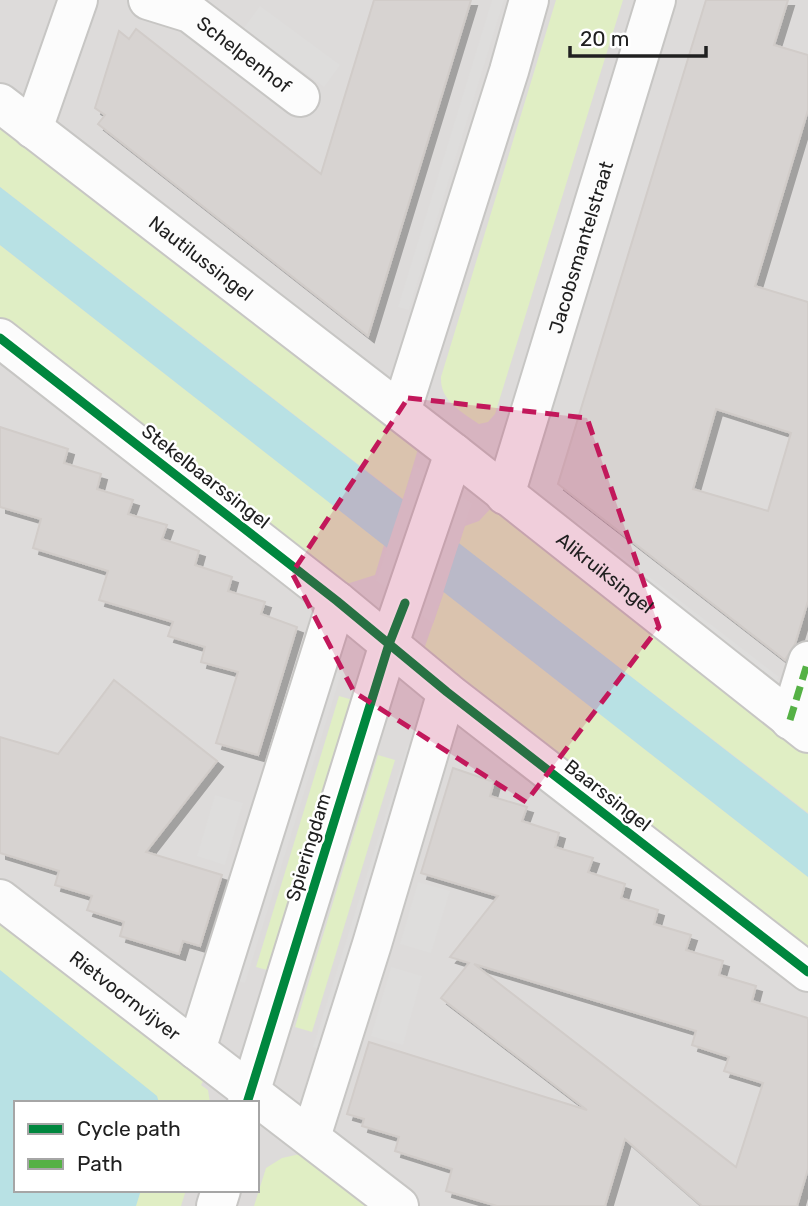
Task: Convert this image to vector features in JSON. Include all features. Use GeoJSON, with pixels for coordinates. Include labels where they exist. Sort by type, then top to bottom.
{"type":"FeatureCollection","features":[{"type":"Feature","properties":{"kind":"street"},"geometry":{"type":"LineString","coordinates":[[33,129],[78,0]]}},
{"type":"Feature","properties":{"kind":"street","name":"Schelpenhof"},"geometry":{"type":"LineString","coordinates":[[148,0],[190,13],[300,97]]}},
{"type":"Feature","properties":{"kind":"street"},"geometry":{"type":"LineString","coordinates":[[401,412],[529,0]]}},
{"type":"Feature","properties":{"kind":"street","name":"Jacobsmantelstraat"},"geometry":{"type":"LineString","coordinates":[[505,495],[656,0]]}},
{"type":"Feature","properties":{"kind":"street","name":"Nautilussingel"},"geometry":{"type":"LineString","coordinates":[[0,103],[401,412]]}},
{"type":"Feature","properties":{"kind":"street","name":"Stekelbaarssingel"},"geometry":{"type":"LineString","coordinates":[[0,338],[389,644]]}},
{"type":"Feature","properties":{"kind":"street","name":"Alikruiksingel"},"geometry":{"type":"LineString","coordinates":[[401,412],[449,469],[505,495],[799,727]]}},
{"type":"Feature","properties":{"kind":"street","name":"Spieringdam"},"geometry":{"type":"LineString","coordinates":[[249,1097],[389,644],[449,469]]}},
{"type":"Feature","properties":{"kind":"street"},"geometry":{"type":"LineString","coordinates":[[197,1050],[337,601]]}},
{"type":"Feature","properties":{"kind":"street","name":"Baarssingel"},"geometry":{"type":"LineString","coordinates":[[389,644],[808,972]]}},
{"type":"Feature","properties":{"kind":"street"},"geometry":{"type":"LineString","coordinates":[[799,727],[808,661]]}},
{"type":"Feature","properties":{"kind":"street"},"geometry":{"type":"LineString","coordinates":[[311,1137],[447,692]]}},
{"type":"Feature","properties":{"kind":"street","name":"Rietvoornvijver"},"geometry":{"type":"LineString","coordinates":[[0,899],[197,1050],[249,1097]]}},
{"type":"Feature","properties":{"kind":"street"},"geometry":{"type":"LineString","coordinates":[[259,1103],[311,1137],[399,1206]]}},
{"type":"Feature","properties":{"kind":"highlighted area"},"geometry":{"type":"Polygon","coordinates":[[[408,398],[587,418],[659,627],[526,802],[354,692],[292,573],[408,398]]]}},
{"type":"Feature","properties":{"kind":"shaded area"},"geometry":{"type":"Polygon","coordinates":[[[0,0],[808,0],[808,1206],[0,1206],[0,0]]]}},
{"type":"Feature","properties":{"kind":"shaded area"},"geometry":{"type":"Polygon","coordinates":[[[492,0],[504,0],[409,310],[398,307],[492,0]]]}},
{"type":"Feature","properties":{"kind":"shaded area"},"geometry":{"type":"Polygon","coordinates":[[[260,6],[340,65],[324,87],[244,28],[260,6]]]}},
{"type":"Feature","properties":{"kind":"shaded area"},"geometry":{"type":"Polygon","coordinates":[[[578,522],[779,677],[772,686],[571,531],[578,522]]]}},
{"type":"Feature","properties":{"kind":"shaded area"},"geometry":{"type":"Polygon","coordinates":[[[331,670],[341,674],[245,983],[234,980],[331,670]]]}},
{"type":"Feature","properties":{"kind":"shaded area"},"geometry":{"type":"Polygon","coordinates":[[[407,746],[416,749],[323,1050],[313,1047],[407,746]]]}},
{"type":"Feature","properties":{"kind":"shaded area"},"geometry":{"type":"Polygon","coordinates":[[[215,795],[243,803],[225,865],[197,856],[215,795]]]}},
{"type":"Feature","properties":{"kind":"shaded area"},"geometry":{"type":"Polygon","coordinates":[[[418,882],[450,891],[431,953],[400,944],[418,882]]]}},
{"type":"Feature","properties":{"kind":"shaded area"},"geometry":{"type":"Polygon","coordinates":[[[391,967],[422,976],[403,1045],[371,1036],[391,967]]]}},
{"type":"Feature","properties":{"kind":"green space"},"geometry":{"type":"Polygon","coordinates":[[[556,0],[623,0],[495,414],[488,422],[479,424],[448,399],[441,377],[556,0]]]}},
{"type":"Feature","properties":{"kind":"green space"},"geometry":{"type":"Polygon","coordinates":[[[0,120],[418,449],[403,499],[0,187],[0,120]]]}},
{"type":"Feature","properties":{"kind":"green space"},"geometry":{"type":"Polygon","coordinates":[[[0,245],[384,545],[375,575],[337,587],[0,323],[0,245]]]}},
{"type":"Feature","properties":{"kind":"green space"},"geometry":{"type":"Polygon","coordinates":[[[493,506],[808,752],[808,813],[459,544],[465,526],[479,521],[493,506]]]}},
{"type":"Feature","properties":{"kind":"green space"},"geometry":{"type":"Polygon","coordinates":[[[444,592],[808,877],[808,952],[423,652],[444,592]]]}},
{"type":"Feature","properties":{"kind":"green space"},"geometry":{"type":"Polygon","coordinates":[[[339,696],[353,700],[271,971],[256,967],[339,696]]]}},
{"type":"Feature","properties":{"kind":"green space"},"geometry":{"type":"Polygon","coordinates":[[[378,755],[395,760],[312,1032],[295,1027],[378,755]]]}},
{"type":"Feature","properties":{"kind":"green space"},"geometry":{"type":"Polygon","coordinates":[[[0,912],[207,1074],[201,1085],[208,1090],[210,1101],[14,1101],[14,1192],[185,1192],[181,1206],[0,1206],[0,912]]]}},
{"type":"Feature","properties":{"kind":"green space"},"geometry":{"type":"Polygon","coordinates":[[[300,1154],[373,1206],[254,1206],[266,1168],[282,1158],[300,1154]]]}},
{"type":"Feature","properties":{"kind":"water"},"geometry":{"type":"Polygon","coordinates":[[[0,187],[808,814],[808,877],[0,245],[0,187]]]}},
{"type":"Feature","properties":{"kind":"water"},"geometry":{"type":"Polygon","coordinates":[[[0,970],[157,1096],[158,1101],[14,1101],[14,1192],[140,1192],[136,1206],[0,1206],[0,970]]]}},
{"type":"Feature","properties":{"kind":"pier"},"geometry":{"type":"Polygon","coordinates":[[[414,465],[472,503],[433,624],[376,581],[414,465]]]}},
{"type":"Feature","properties":{"kind":"building"},"geometry":{"type":"Polygon","coordinates":[[[374,0],[471,0],[368,336],[98,124],[105,115],[95,108],[119,31],[129,39],[136,29],[321,174],[374,0]]]}},
{"type":"Feature","properties":{"kind":"building"},"geometry":{"type":"Polygon","coordinates":[[[706,0],[788,0],[774,45],[808,55],[808,110],[755,286],[808,302],[808,601],[795,644],[785,660],[558,484],[706,0]],[[716,409],[693,489],[768,511],[791,433],[716,409]]]}},
{"type":"Feature","properties":{"kind":"building"},"geometry":{"type":"Polygon","coordinates":[[[0,427],[68,449],[64,463],[101,474],[97,489],[133,500],[128,514],[167,525],[162,539],[199,551],[195,565],[232,577],[228,591],[265,602],[261,614],[297,627],[258,755],[216,743],[238,672],[201,662],[205,647],[168,636],[173,622],[99,600],[108,571],[33,548],[41,519],[0,507],[0,427]]]}},
{"type":"Feature","properties":{"kind":"building"},"geometry":{"type":"Polygon","coordinates":[[[114,680],[217,761],[146,852],[222,875],[200,946],[183,941],[179,954],[120,936],[124,922],[87,910],[92,896],[55,885],[59,871],[0,853],[0,737],[58,754],[114,680]]]}},
{"type":"Feature","properties":{"kind":"building"},"geometry":{"type":"Polygon","coordinates":[[[453,768],[494,782],[490,796],[527,807],[522,821],[559,833],[555,847],[593,858],[588,872],[625,884],[621,898],[658,910],[654,924],[691,935],[686,950],[723,961],[719,975],[756,986],[752,1001],[808,1018],[808,1169],[797,1206],[702,1206],[625,1139],[605,1206],[497,1206],[446,1191],[452,1169],[395,1151],[399,1137],[362,1126],[364,1119],[347,1114],[369,1042],[587,1110],[441,998],[469,963],[450,957],[498,896],[421,873],[453,768]],[[474,964],[736,1167],[763,1083],[724,1071],[729,1057],[692,1045],[696,1031],[474,964]]]}},
{"type":"Feature","properties":{"kind":"marked path"},"geometry":{"type":"LineString","coordinates":[[790,720],[808,661]]}},
{"type":"Feature","properties":{"kind":"cycle path"},"geometry":{"type":"LineString","coordinates":[[0,338],[337,601],[447,692],[808,972]]}},
{"type":"Feature","properties":{"kind":"cycle path"},"geometry":{"type":"LineString","coordinates":[[248,1101],[389,644],[405,603]]}}]}
